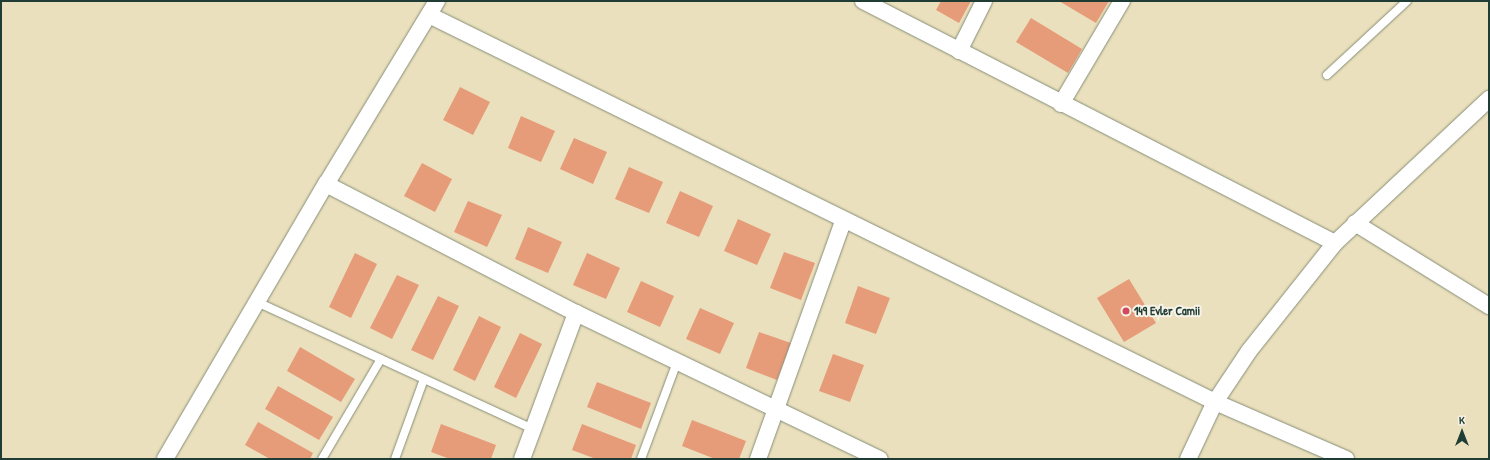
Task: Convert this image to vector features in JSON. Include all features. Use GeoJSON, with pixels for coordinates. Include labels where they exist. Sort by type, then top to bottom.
{"type":"FeatureCollection","features":[{"type":"Feature","properties":{"kind":"street"},"geometry":{"type":"LineString","coordinates":[[165,459],[326,184],[437,1]]}},
{"type":"Feature","properties":{"kind":"street"},"geometry":{"type":"LineString","coordinates":[[863,1],[1061,104],[1335,243]]}},
{"type":"Feature","properties":{"kind":"street"},"geometry":{"type":"LineString","coordinates":[[959,51],[984,1]]}},
{"type":"Feature","properties":{"kind":"street"},"geometry":{"type":"LineString","coordinates":[[1061,104],[1122,1]]}},
{"type":"Feature","properties":{"kind":"street"},"geometry":{"type":"LineString","coordinates":[[429,15],[843,221],[1215,402],[1346,459]]}},
{"type":"Feature","properties":{"kind":"street"},"geometry":{"type":"LineString","coordinates":[[1188,459],[1215,402],[1249,351],[1335,243],[1489,99]]}},
{"type":"Feature","properties":{"kind":"street"},"geometry":{"type":"LineString","coordinates":[[326,184],[576,313],[880,459]]}},
{"type":"Feature","properties":{"kind":"street"},"geometry":{"type":"LineString","coordinates":[[758,459],[777,410],[843,221]]}},
{"type":"Feature","properties":{"kind":"street"},"geometry":{"type":"LineString","coordinates":[[1355,224],[1489,306]]}},
{"type":"Feature","properties":{"kind":"street"},"geometry":{"type":"LineString","coordinates":[[522,459],[576,313]]}},
{"type":"Feature","properties":{"kind":"lane"},"geometry":{"type":"LineString","coordinates":[[1327,75],[1407,1]]}},
{"type":"Feature","properties":{"kind":"lane"},"geometry":{"type":"LineString","coordinates":[[257,302],[533,429]]}},
{"type":"Feature","properties":{"kind":"lane"},"geometry":{"type":"LineString","coordinates":[[322,459],[381,359]]}},
{"type":"Feature","properties":{"kind":"lane"},"geometry":{"type":"LineString","coordinates":[[641,459],[677,362]]}},
{"type":"Feature","properties":{"kind":"lane"},"geometry":{"type":"LineString","coordinates":[[395,459],[424,378]]}},
{"type":"Feature","properties":{"kind":"building"},"geometry":{"type":"Polygon","coordinates":[[[941,1],[971,1],[959,23],[936,10],[941,1]]]}},
{"type":"Feature","properties":{"kind":"building"},"geometry":{"type":"Polygon","coordinates":[[[1059,1],[1109,1],[1096,23],[1059,1]]]}},
{"type":"Feature","properties":{"kind":"building"},"geometry":{"type":"Polygon","coordinates":[[[1031,18],[1082,49],[1068,73],[1016,42],[1031,18]]]}},
{"type":"Feature","properties":{"kind":"building"},"geometry":{"type":"Polygon","coordinates":[[[460,87],[490,102],[473,135],[443,120],[460,87]]]}},
{"type":"Feature","properties":{"kind":"building"},"geometry":{"type":"Polygon","coordinates":[[[521,116],[555,131],[541,162],[508,148],[521,116]]]}},
{"type":"Feature","properties":{"kind":"building"},"geometry":{"type":"Polygon","coordinates":[[[574,138],[607,152],[593,184],[560,169],[574,138]]]}},
{"type":"Feature","properties":{"kind":"building"},"geometry":{"type":"Polygon","coordinates":[[[422,163],[452,179],[435,212],[404,196],[422,163]]]}},
{"type":"Feature","properties":{"kind":"building"},"geometry":{"type":"Polygon","coordinates":[[[629,167],[663,182],[649,213],[615,199],[629,167]]]}},
{"type":"Feature","properties":{"kind":"building"},"geometry":{"type":"Polygon","coordinates":[[[680,191],[713,206],[699,237],[666,223],[680,191]]]}},
{"type":"Feature","properties":{"kind":"building"},"geometry":{"type":"Polygon","coordinates":[[[468,201],[502,215],[487,247],[454,232],[468,201]]]}},
{"type":"Feature","properties":{"kind":"building"},"geometry":{"type":"Polygon","coordinates":[[[738,219],[771,234],[757,265],[724,251],[738,219]]]}},
{"type":"Feature","properties":{"kind":"building"},"geometry":{"type":"Polygon","coordinates":[[[528,227],[562,242],[548,273],[515,259],[528,227]]]}},
{"type":"Feature","properties":{"kind":"building"},"geometry":{"type":"Polygon","coordinates":[[[784,252],[815,263],[801,300],[770,288],[784,252]]]}},
{"type":"Feature","properties":{"kind":"building"},"geometry":{"type":"Polygon","coordinates":[[[355,253],[377,264],[351,318],[329,307],[355,253]]]}},
{"type":"Feature","properties":{"kind":"building"},"geometry":{"type":"Polygon","coordinates":[[[587,253],[620,268],[606,299],[573,285],[587,253]]]}},
{"type":"Feature","properties":{"kind":"building"},"geometry":{"type":"Polygon","coordinates":[[[397,275],[419,285],[392,339],[370,328],[397,275]]]}},
{"type":"Feature","properties":{"kind":"building","name":"149 Evler Camii"},"geometry":{"type":"Polygon","coordinates":[[[1129,279],[1156,323],[1124,342],[1097,298],[1129,279]]]}},
{"type":"Feature","properties":{"kind":"building"},"geometry":{"type":"Polygon","coordinates":[[[641,281],[674,296],[660,327],[627,312],[641,281]]]}},
{"type":"Feature","properties":{"kind":"building"},"geometry":{"type":"Polygon","coordinates":[[[858,286],[890,298],[876,334],[845,323],[858,286]]]}},
{"type":"Feature","properties":{"kind":"building"},"geometry":{"type":"Polygon","coordinates":[[[438,296],[459,306],[433,360],[411,350],[438,296]]]}},
{"type":"Feature","properties":{"kind":"building"},"geometry":{"type":"Polygon","coordinates":[[[700,308],[734,323],[720,354],[686,339],[700,308]]]}},
{"type":"Feature","properties":{"kind":"building"},"geometry":{"type":"Polygon","coordinates":[[[479,316],[501,327],[475,381],[453,370],[479,316]]]}},
{"type":"Feature","properties":{"kind":"building"},"geometry":{"type":"Polygon","coordinates":[[[759,332],[791,343],[777,380],[746,368],[759,332]]]}},
{"type":"Feature","properties":{"kind":"building"},"geometry":{"type":"Polygon","coordinates":[[[520,333],[542,344],[516,398],[494,387],[520,333]]]}},
{"type":"Feature","properties":{"kind":"building"},"geometry":{"type":"Polygon","coordinates":[[[300,347],[355,379],[341,402],[287,371],[300,347]]]}},
{"type":"Feature","properties":{"kind":"building"},"geometry":{"type":"Polygon","coordinates":[[[833,354],[864,365],[850,402],[819,391],[833,354]]]}},
{"type":"Feature","properties":{"kind":"building"},"geometry":{"type":"Polygon","coordinates":[[[597,382],[651,403],[641,429],[587,407],[597,382]]]}},
{"type":"Feature","properties":{"kind":"building"},"geometry":{"type":"Polygon","coordinates":[[[278,386],[333,417],[319,440],[265,409],[278,386]]]}},
{"type":"Feature","properties":{"kind":"building"},"geometry":{"type":"Polygon","coordinates":[[[692,420],[746,441],[739,459],[715,459],[682,446],[692,420]]]}},
{"type":"Feature","properties":{"kind":"building"},"geometry":{"type":"Polygon","coordinates":[[[258,422],[313,453],[310,459],[270,459],[245,445],[258,422]]]}},
{"type":"Feature","properties":{"kind":"building"},"geometry":{"type":"Polygon","coordinates":[[[441,424],[496,445],[491,459],[450,459],[431,452],[441,424]]]}},
{"type":"Feature","properties":{"kind":"building"},"geometry":{"type":"Polygon","coordinates":[[[582,424],[636,445],[631,459],[596,459],[572,450],[582,424]]]}},
{"type":"Feature","properties":{"kind":"place","name":"149 Evler Camii"},"geometry":{"type":"Point","coordinates":[1126,311]}}]}
